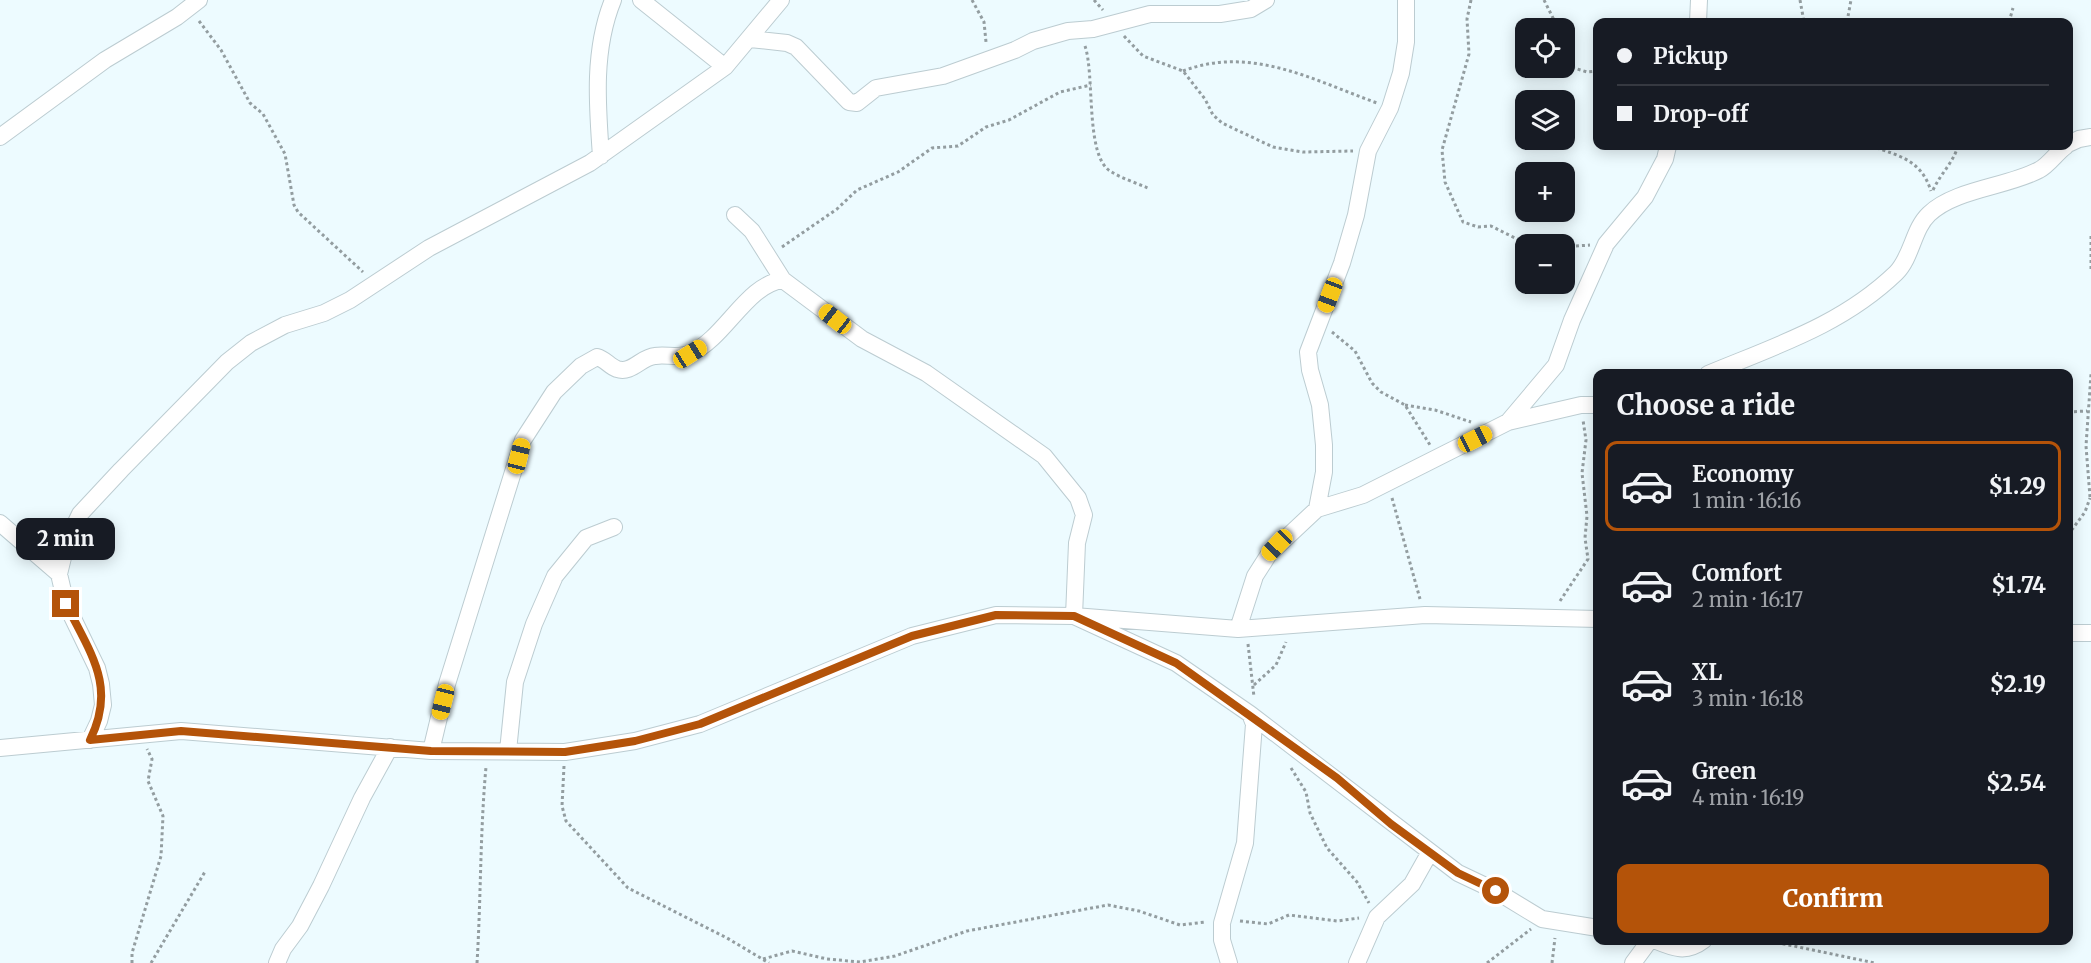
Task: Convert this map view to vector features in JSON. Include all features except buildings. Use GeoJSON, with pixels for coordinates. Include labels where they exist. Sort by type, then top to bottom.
{"type":"FeatureCollection","features":[{"type":"Feature","properties":{"kind":"street"},"geometry":{"type":"LineString","coordinates":[[601,156],[598,52],[604,21],[613,0]]}},
{"type":"Feature","properties":{"kind":"street"},"geometry":{"type":"LineString","coordinates":[[641,0],[725,67]]}},
{"type":"Feature","properties":{"kind":"street"},"geometry":{"type":"LineString","coordinates":[[90,740],[99,721],[103,705],[101,684],[97,668],[66,604],[59,574],[67,541],[80,514],[227,362],[251,344],[285,325],[324,313],[376,283],[429,248],[601,156],[725,67],[781,0]]}},
{"type":"Feature","properties":{"kind":"street"},"geometry":{"type":"LineString","coordinates":[[750,39],[787,43],[796,47],[853,103],[857,103],[876,88],[943,75],[978,61],[1016,50],[1033,41],[1150,14],[1220,14],[1251,9],[1266,0]]}},
{"type":"Feature","properties":{"kind":"street"},"geometry":{"type":"LineString","coordinates":[[1317,509],[1324,472],[1324,445],[1320,405],[1310,370],[1308,352],[1342,263],[1356,215],[1368,151],[1390,108],[1401,73],[1406,42],[1406,0]]}},
{"type":"Feature","properties":{"kind":"street"},"geometry":{"type":"LineString","coordinates":[[1698,18],[1699,0]]}},
{"type":"Feature","properties":{"kind":"street"},"geometry":{"type":"LineString","coordinates":[[0,137],[105,60],[185,6]]}},
{"type":"Feature","properties":{"kind":"street"},"geometry":{"type":"LineString","coordinates":[[2073,142],[2091,137]]}},
{"type":"Feature","properties":{"kind":"street"},"geometry":{"type":"LineString","coordinates":[[1500,426],[1556,365],[1572,320],[1596,270],[1605,244],[1644,197],[1665,159],[1667,150]]}},
{"type":"Feature","properties":{"kind":"street"},"geometry":{"type":"LineString","coordinates":[[1721,369],[1772,350],[1824,326],[1868,298],[1898,271],[1928,215],[1943,204],[2010,183],[2042,169],[2062,150]]}},
{"type":"Feature","properties":{"kind":"street"},"geometry":{"type":"LineString","coordinates":[[735,215],[752,231],[783,280],[872,345],[926,373],[1044,456],[1058,470],[1078,498],[1084,515],[1077,543],[1074,616]]}},
{"type":"Feature","properties":{"kind":"street"},"geometry":{"type":"LineString","coordinates":[[431,751],[457,652],[505,506],[523,440],[554,392],[591,359],[603,359],[616,368],[623,369],[631,368],[650,356],[673,357],[690,354],[709,342],[765,286],[783,280]]}},
{"type":"Feature","properties":{"kind":"street"},"geometry":{"type":"LineString","coordinates":[[1246,627],[1255,576],[1269,554],[1317,509],[1363,495],[1500,426],[1589,405]]}},
{"type":"Feature","properties":{"kind":"street"},"geometry":{"type":"LineString","coordinates":[[0,523],[59,574]]}},
{"type":"Feature","properties":{"kind":"street"},"geometry":{"type":"LineString","coordinates":[[508,751],[515,682],[534,624],[555,576],[586,538],[614,527]]}},
{"type":"Feature","properties":{"kind":"street"},"geometry":{"type":"LineString","coordinates":[[0,748],[139,733],[181,731],[431,751],[565,752],[635,741],[700,724],[912,636],[996,615],[1074,616],[1246,627],[1292,622],[1425,615],[1593,619]]}},
{"type":"Feature","properties":{"kind":"street"},"geometry":{"type":"LineString","coordinates":[[1074,616],[1176,663],[1250,714],[1458,873],[1496,891],[1542,920],[1593,927]]}},
{"type":"Feature","properties":{"kind":"street"},"geometry":{"type":"LineString","coordinates":[[2073,633],[2091,633]]}},
{"type":"Feature","properties":{"kind":"street"},"geometry":{"type":"LineString","coordinates":[[1228,963],[1222,940],[1222,922],[1227,897],[1245,843],[1254,724],[1250,714]]}},
{"type":"Feature","properties":{"kind":"street"},"geometry":{"type":"LineString","coordinates":[[277,963],[283,949],[300,926],[316,896],[362,798],[390,747]]}},
{"type":"Feature","properties":{"kind":"street"},"geometry":{"type":"LineString","coordinates":[[1356,963],[1376,916],[1412,884],[1430,852]]}},
{"type":"Feature","properties":{"kind":"street"},"geometry":{"type":"LineString","coordinates":[[1633,963],[1648,945]]}},
{"type":"Feature","properties":{"kind":"street"},"geometry":{"type":"LineString","coordinates":[[1665,945],[1684,950],[1694,945]]}},
{"type":"Feature","properties":{"kind":"path"},"geometry":{"type":"LineString","coordinates":[[972,0],[987,30],[987,42],[978,61]]}},
{"type":"Feature","properties":{"kind":"path"},"geometry":{"type":"LineString","coordinates":[[1471,0],[1467,10],[1469,54],[1442,150],[1445,182],[1462,222],[1478,227],[1491,226],[1515,236]]}},
{"type":"Feature","properties":{"kind":"path"},"geometry":{"type":"LineString","coordinates":[[1544,0],[1553,18]]}},
{"type":"Feature","properties":{"kind":"path"},"geometry":{"type":"LineString","coordinates":[[1800,0],[1803,18]]}},
{"type":"Feature","properties":{"kind":"path"},"geometry":{"type":"LineString","coordinates":[[1848,18],[1851,0]]}},
{"type":"Feature","properties":{"kind":"path"},"geometry":{"type":"LineString","coordinates":[[185,6],[221,50],[250,103],[267,120],[285,154],[294,205],[298,212],[376,283]]}},
{"type":"Feature","properties":{"kind":"path"},"geometry":{"type":"LineString","coordinates":[[2010,18],[2013,8]]}},
{"type":"Feature","properties":{"kind":"path"},"geometry":{"type":"LineString","coordinates":[[1114,24],[1143,56],[1183,72],[1222,123],[1273,147],[1303,152],[1368,151]]}},
{"type":"Feature","properties":{"kind":"path"},"geometry":{"type":"LineString","coordinates":[[1080,30],[1087,52],[1094,132],[1101,162],[1109,171],[1148,188]]}},
{"type":"Feature","properties":{"kind":"path"},"geometry":{"type":"LineString","coordinates":[[1183,72],[1208,64],[1254,61],[1390,108]]}},
{"type":"Feature","properties":{"kind":"path"},"geometry":{"type":"LineString","coordinates":[[1575,68],[1593,71]]}},
{"type":"Feature","properties":{"kind":"path"},"geometry":{"type":"LineString","coordinates":[[769,258],[784,244],[837,209],[857,190],[898,172],[932,148],[958,146],[987,127],[1009,120],[1060,92],[1091,85]]}},
{"type":"Feature","properties":{"kind":"path"},"geometry":{"type":"LineString","coordinates":[[1882,150],[1906,159],[1914,165],[1926,177],[1932,193]]}},
{"type":"Feature","properties":{"kind":"path"},"geometry":{"type":"LineString","coordinates":[[1928,215],[1932,193],[1938,180],[1950,166],[1956,150]]}},
{"type":"Feature","properties":{"kind":"path"},"geometry":{"type":"LineString","coordinates":[[2091,236],[2091,269]]}},
{"type":"Feature","properties":{"kind":"path"},"geometry":{"type":"LineString","coordinates":[[1575,246],[1605,244]]}},
{"type":"Feature","properties":{"kind":"path"},"geometry":{"type":"LineString","coordinates":[[1324,311],[1332,331],[1360,358],[1365,374],[1372,383],[1405,405],[1500,426]]}},
{"type":"Feature","properties":{"kind":"path"},"geometry":{"type":"LineString","coordinates":[[2073,530],[2091,496],[2087,479],[2087,411],[2091,374]]}},
{"type":"Feature","properties":{"kind":"path"},"geometry":{"type":"LineString","coordinates":[[1405,405],[1421,434],[1440,456]]}},
{"type":"Feature","properties":{"kind":"path"},"geometry":{"type":"LineString","coordinates":[[1559,618],[1563,594],[1581,572],[1588,559],[1585,538],[1587,516],[1582,473],[1589,405]]}},
{"type":"Feature","properties":{"kind":"path"},"geometry":{"type":"LineString","coordinates":[[2073,412],[2087,411]]}},
{"type":"Feature","properties":{"kind":"path"},"geometry":{"type":"LineString","coordinates":[[1388,482],[1425,615]]}},
{"type":"Feature","properties":{"kind":"path"},"geometry":{"type":"LineString","coordinates":[[1254,685],[1276,665],[1292,622]]}},
{"type":"Feature","properties":{"kind":"path"},"geometry":{"type":"LineString","coordinates":[[1246,627],[1247,648],[1254,685],[1250,714]]}},
{"type":"Feature","properties":{"kind":"path"},"geometry":{"type":"LineString","coordinates":[[132,963],[132,953],[161,856],[163,816],[148,781],[152,759],[139,733]]}},
{"type":"Feature","properties":{"kind":"path"},"geometry":{"type":"LineString","coordinates":[[477,963],[480,914],[479,853],[488,750]]}},
{"type":"Feature","properties":{"kind":"path"},"geometry":{"type":"LineString","coordinates":[[565,752],[562,806],[566,820],[628,888],[727,938],[769,963]]}},
{"type":"Feature","properties":{"kind":"path"},"geometry":{"type":"LineString","coordinates":[[763,959],[792,951],[827,959],[860,962],[895,956],[967,931],[1108,905],[1139,911],[1180,925],[1242,921],[1268,924],[1289,915],[1348,921],[1376,916],[1357,882],[1327,848],[1310,813],[1306,792],[1289,765]]}},
{"type":"Feature","properties":{"kind":"path"},"geometry":{"type":"LineString","coordinates":[[151,963],[206,870]]}},
{"type":"Feature","properties":{"kind":"path"},"geometry":{"type":"LineString","coordinates":[[1487,963],[1542,920]]}},
{"type":"Feature","properties":{"kind":"path"},"geometry":{"type":"LineString","coordinates":[[1551,963],[1559,922]]}},
{"type":"Feature","properties":{"kind":"path"},"geometry":{"type":"LineString","coordinates":[[1789,945],[1875,963]]}},
{"type":"Feature","properties":{"kind":"route"},"geometry":{"type":"LineString","coordinates":[[66,604],[97,668],[101,684],[103,705],[99,721],[90,740],[139,733],[181,731],[431,751],[565,752],[635,741],[700,724],[912,636],[996,615],[1074,616],[1176,663],[1337,778],[1391,824],[1458,873],[1496,891]]}}]}
